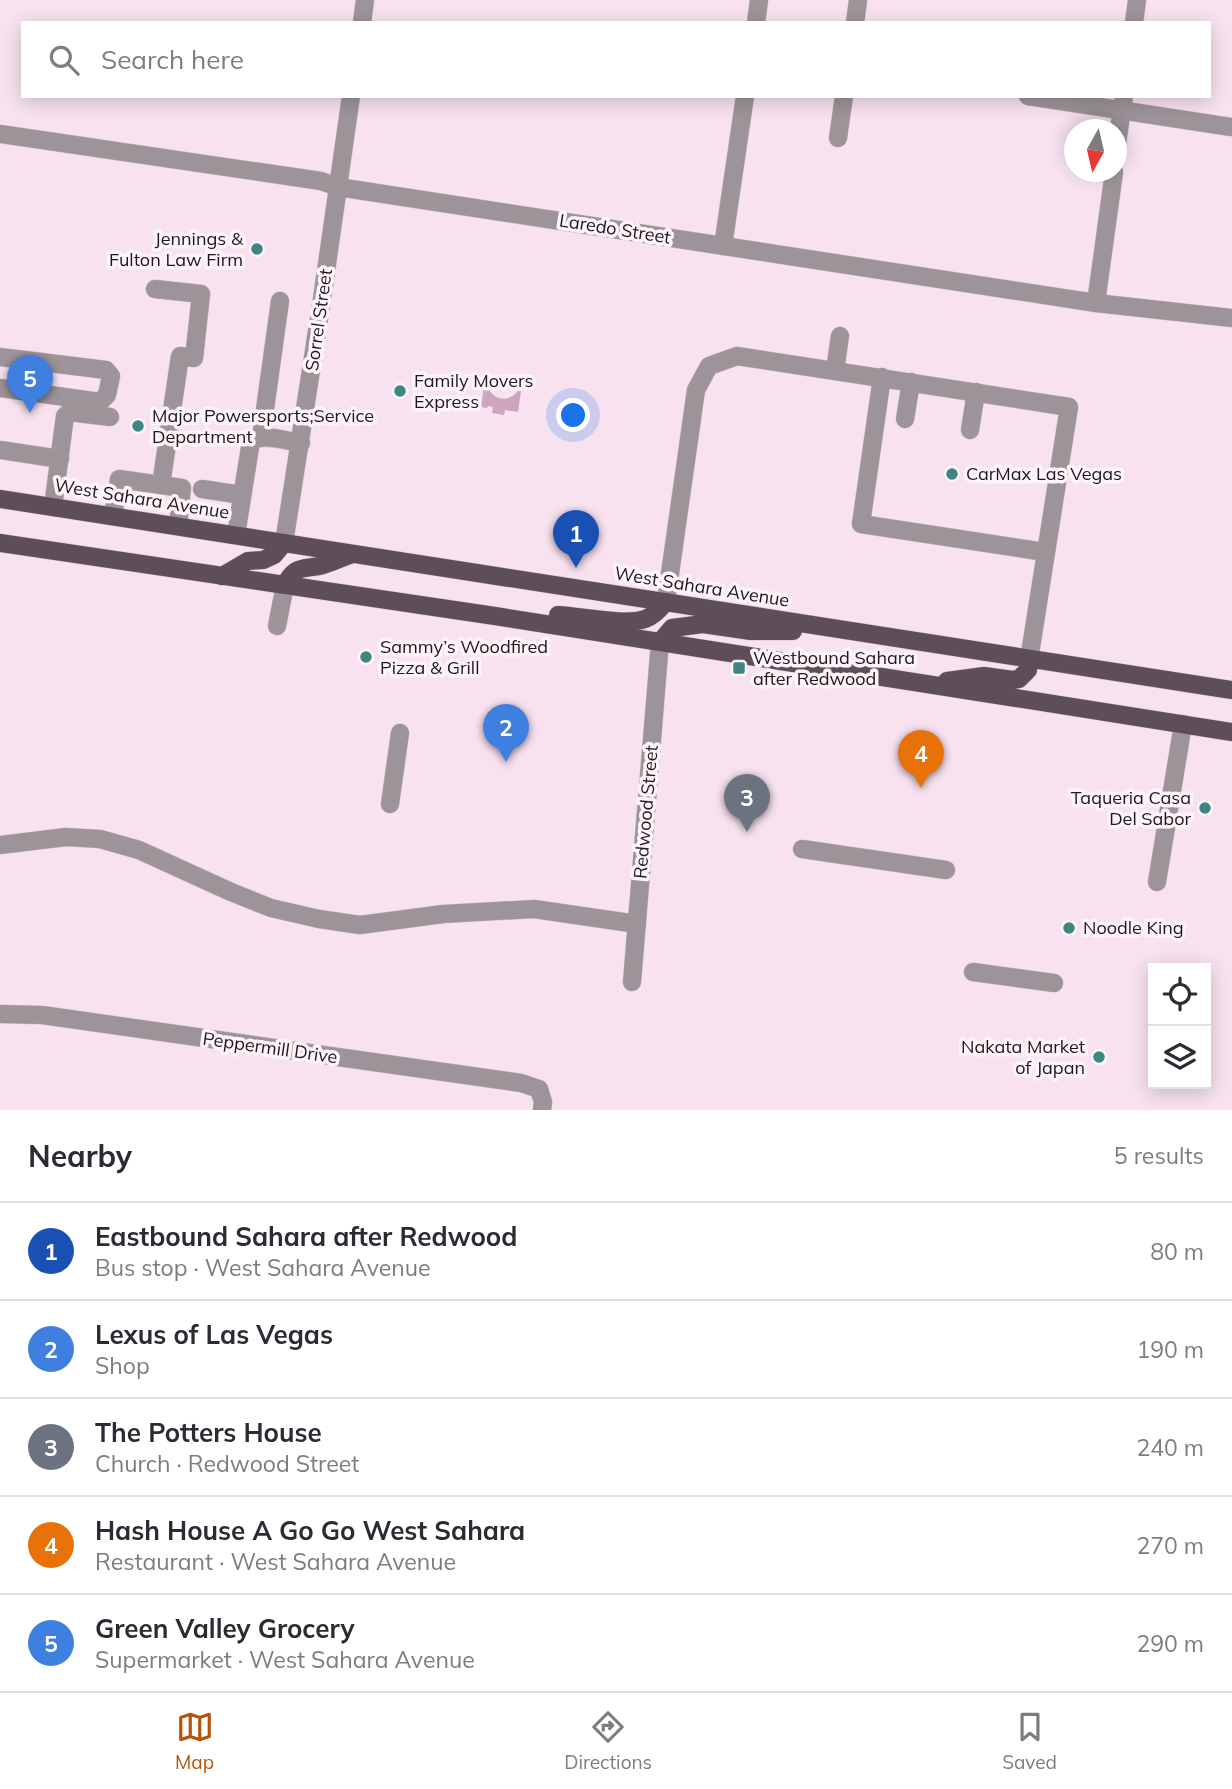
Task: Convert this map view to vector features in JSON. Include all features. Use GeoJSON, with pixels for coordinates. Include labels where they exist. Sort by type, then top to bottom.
{"type":"FeatureCollection","features":[{"type":"Feature","properties":{"kind":"main road","name":"West Sahara Avenue"},"geometry":{"type":"LineString","coordinates":[[0,499],[1232,690]]}},
{"type":"Feature","properties":{"kind":"main road"},"geometry":{"type":"LineString","coordinates":[[0,543],[529,621],[1232,732]]}},
{"type":"Feature","properties":{"kind":"main road"},"geometry":{"type":"LineString","coordinates":[[222,576],[248,561],[263,560],[274,555],[284,543]]}},
{"type":"Feature","properties":{"kind":"main road"},"geometry":{"type":"LineString","coordinates":[[285,585],[296,570],[319,566],[353,554]]}},
{"type":"Feature","properties":{"kind":"main road"},"geometry":{"type":"LineString","coordinates":[[529,621],[551,615],[631,623],[654,615],[666,602]]}},
{"type":"Feature","properties":{"kind":"main road"},"geometry":{"type":"LineString","coordinates":[[660,642],[672,628],[703,624],[751,631],[849,631]]}},
{"type":"Feature","properties":{"kind":"main road"},"geometry":{"type":"LineString","coordinates":[[926,683],[984,676],[1019,679],[1028,670],[1028,660]]}},
{"type":"Feature","properties":{"kind":"street"},"geometry":{"type":"LineString","coordinates":[[362,21],[365,0]]}},
{"type":"Feature","properties":{"kind":"street"},"geometry":{"type":"LineString","coordinates":[[756,21],[759,0]]}},
{"type":"Feature","properties":{"kind":"street"},"geometry":{"type":"LineString","coordinates":[[855,21],[858,0]]}},
{"type":"Feature","properties":{"kind":"street"},"geometry":{"type":"LineString","coordinates":[[1134,21],[1138,0]]}},
{"type":"Feature","properties":{"kind":"street","name":"Sorrel Street"},"geometry":{"type":"LineString","coordinates":[[284,543],[351,98]]}},
{"type":"Feature","properties":{"kind":"street"},"geometry":{"type":"LineString","coordinates":[[723,246],[745,98]]}},
{"type":"Feature","properties":{"kind":"street"},"geometry":{"type":"LineString","coordinates":[[838,138],[844,98]]}},
{"type":"Feature","properties":{"kind":"street"},"geometry":{"type":"LineString","coordinates":[[1055,98],[1123,103],[1231,127]]}},
{"type":"Feature","properties":{"kind":"street","name":"Laredo Street"},"geometry":{"type":"LineString","coordinates":[[0,134],[321,181],[338,187],[1097,303],[1232,318]]}},
{"type":"Feature","properties":{"kind":"street"},"geometry":{"type":"LineString","coordinates":[[1097,303],[1113,182]]}},
{"type":"Feature","properties":{"kind":"street"},"geometry":{"type":"LineString","coordinates":[[155,289],[201,294],[194,358],[180,356],[161,485]]}},
{"type":"Feature","properties":{"kind":"street"},"geometry":{"type":"LineString","coordinates":[[261,438],[280,301]]}},
{"type":"Feature","properties":{"kind":"street"},"geometry":{"type":"LineString","coordinates":[[835,370],[840,336]]}},
{"type":"Feature","properties":{"kind":"street"},"geometry":{"type":"LineString","coordinates":[[666,602],[696,390],[709,366],[737,356],[976,392],[1069,407],[1028,660]]}},
{"type":"Feature","properties":{"kind":"street"},"geometry":{"type":"LineString","coordinates":[[0,357],[106,370],[111,376],[107,395],[100,402],[0,388]]}},
{"type":"Feature","properties":{"kind":"street"},"geometry":{"type":"LineString","coordinates":[[882,377],[860,524],[1045,552]]}},
{"type":"Feature","properties":{"kind":"street"},"geometry":{"type":"LineString","coordinates":[[905,419],[911,382]]}},
{"type":"Feature","properties":{"kind":"street"},"geometry":{"type":"LineString","coordinates":[[970,430],[976,392]]}},
{"type":"Feature","properties":{"kind":"street"},"geometry":{"type":"LineString","coordinates":[[54,507],[65,416],[69,412],[110,418]]}},
{"type":"Feature","properties":{"kind":"street"},"geometry":{"type":"LineString","coordinates":[[236,535],[253,439],[301,443]]}},
{"type":"Feature","properties":{"kind":"street"},"geometry":{"type":"LineString","coordinates":[[0,450],[60,459]]}},
{"type":"Feature","properties":{"kind":"street"},"geometry":{"type":"LineString","coordinates":[[113,516],[119,479],[182,488],[177,526]]}},
{"type":"Feature","properties":{"kind":"street"},"geometry":{"type":"LineString","coordinates":[[202,489],[243,495]]}},
{"type":"Feature","properties":{"kind":"street"},"geometry":{"type":"LineString","coordinates":[[277,626],[285,585]]}},
{"type":"Feature","properties":{"kind":"street","name":"Redwood Street"},"geometry":{"type":"LineString","coordinates":[[632,982],[660,642]]}},
{"type":"Feature","properties":{"kind":"street"},"geometry":{"type":"LineString","coordinates":[[1157,882],[1182,724]]}},
{"type":"Feature","properties":{"kind":"street"},"geometry":{"type":"LineString","coordinates":[[390,804],[400,733]]}},
{"type":"Feature","properties":{"kind":"street"},"geometry":{"type":"LineString","coordinates":[[0,845],[66,837],[100,839],[139,849],[271,908],[360,925],[443,914],[534,909],[637,924]]}},
{"type":"Feature","properties":{"kind":"street"},"geometry":{"type":"LineString","coordinates":[[802,849],[946,870]]}},
{"type":"Feature","properties":{"kind":"street"},"geometry":{"type":"LineString","coordinates":[[973,972],[1054,983]]}},
{"type":"Feature","properties":{"kind":"street","name":"Peppermill Drive"},"geometry":{"type":"LineString","coordinates":[[0,1014],[42,1015],[521,1083],[539,1089],[543,1102],[542,1110]]}},
{"type":"Feature","properties":{"kind":"shaded area"},"geometry":{"type":"Polygon","coordinates":[[[484,386],[501,399],[521,391],[518,412],[505,410],[504,415],[492,413],[493,407],[481,407],[484,386]]]}},
{"type":"Feature","properties":{"kind":"place","name":"Jennings & Fulton Law Firm"},"geometry":{"type":"Point","coordinates":[257,249]}},
{"type":"Feature","properties":{"kind":"place","name":"Family Movers Express"},"geometry":{"type":"Point","coordinates":[400,391]}},
{"type":"Feature","properties":{"kind":"place","name":"Green Valley Grocery"},"geometry":{"type":"Point","coordinates":[30,413]}},
{"type":"Feature","properties":{"kind":"place","name":"Major Powersports;Service Department"},"geometry":{"type":"Point","coordinates":[138,426]}},
{"type":"Feature","properties":{"kind":"place","name":"CarMax Las Vegas"},"geometry":{"type":"Point","coordinates":[952,474]}},
{"type":"Feature","properties":{"kind":"place","name":"Eastbound Sahara after Redwood"},"geometry":{"type":"Point","coordinates":[576,568]}},
{"type":"Feature","properties":{"kind":"place","name":"Sammy’s Woodfired Pizza & Grill"},"geometry":{"type":"Point","coordinates":[366,657]}},
{"type":"Feature","properties":{"kind":"place","name":"Westbound Sahara after Redwood"},"geometry":{"type":"Point","coordinates":[739,668]}},
{"type":"Feature","properties":{"kind":"place","name":"Lexus of Las Vegas"},"geometry":{"type":"Point","coordinates":[506,762]}},
{"type":"Feature","properties":{"kind":"place","name":"Hash House A Go Go West Sahara"},"geometry":{"type":"Point","coordinates":[921,788]}},
{"type":"Feature","properties":{"kind":"place","name":"Taqueria Casa Del Sabor"},"geometry":{"type":"Point","coordinates":[1205,808]}},
{"type":"Feature","properties":{"kind":"place","name":"The Potters House"},"geometry":{"type":"Point","coordinates":[747,832]}},
{"type":"Feature","properties":{"kind":"place","name":"Noodle King"},"geometry":{"type":"Point","coordinates":[1069,928]}},
{"type":"Feature","properties":{"kind":"place","name":"Nakata Market of Japan"},"geometry":{"type":"Point","coordinates":[1099,1057]}}]}
